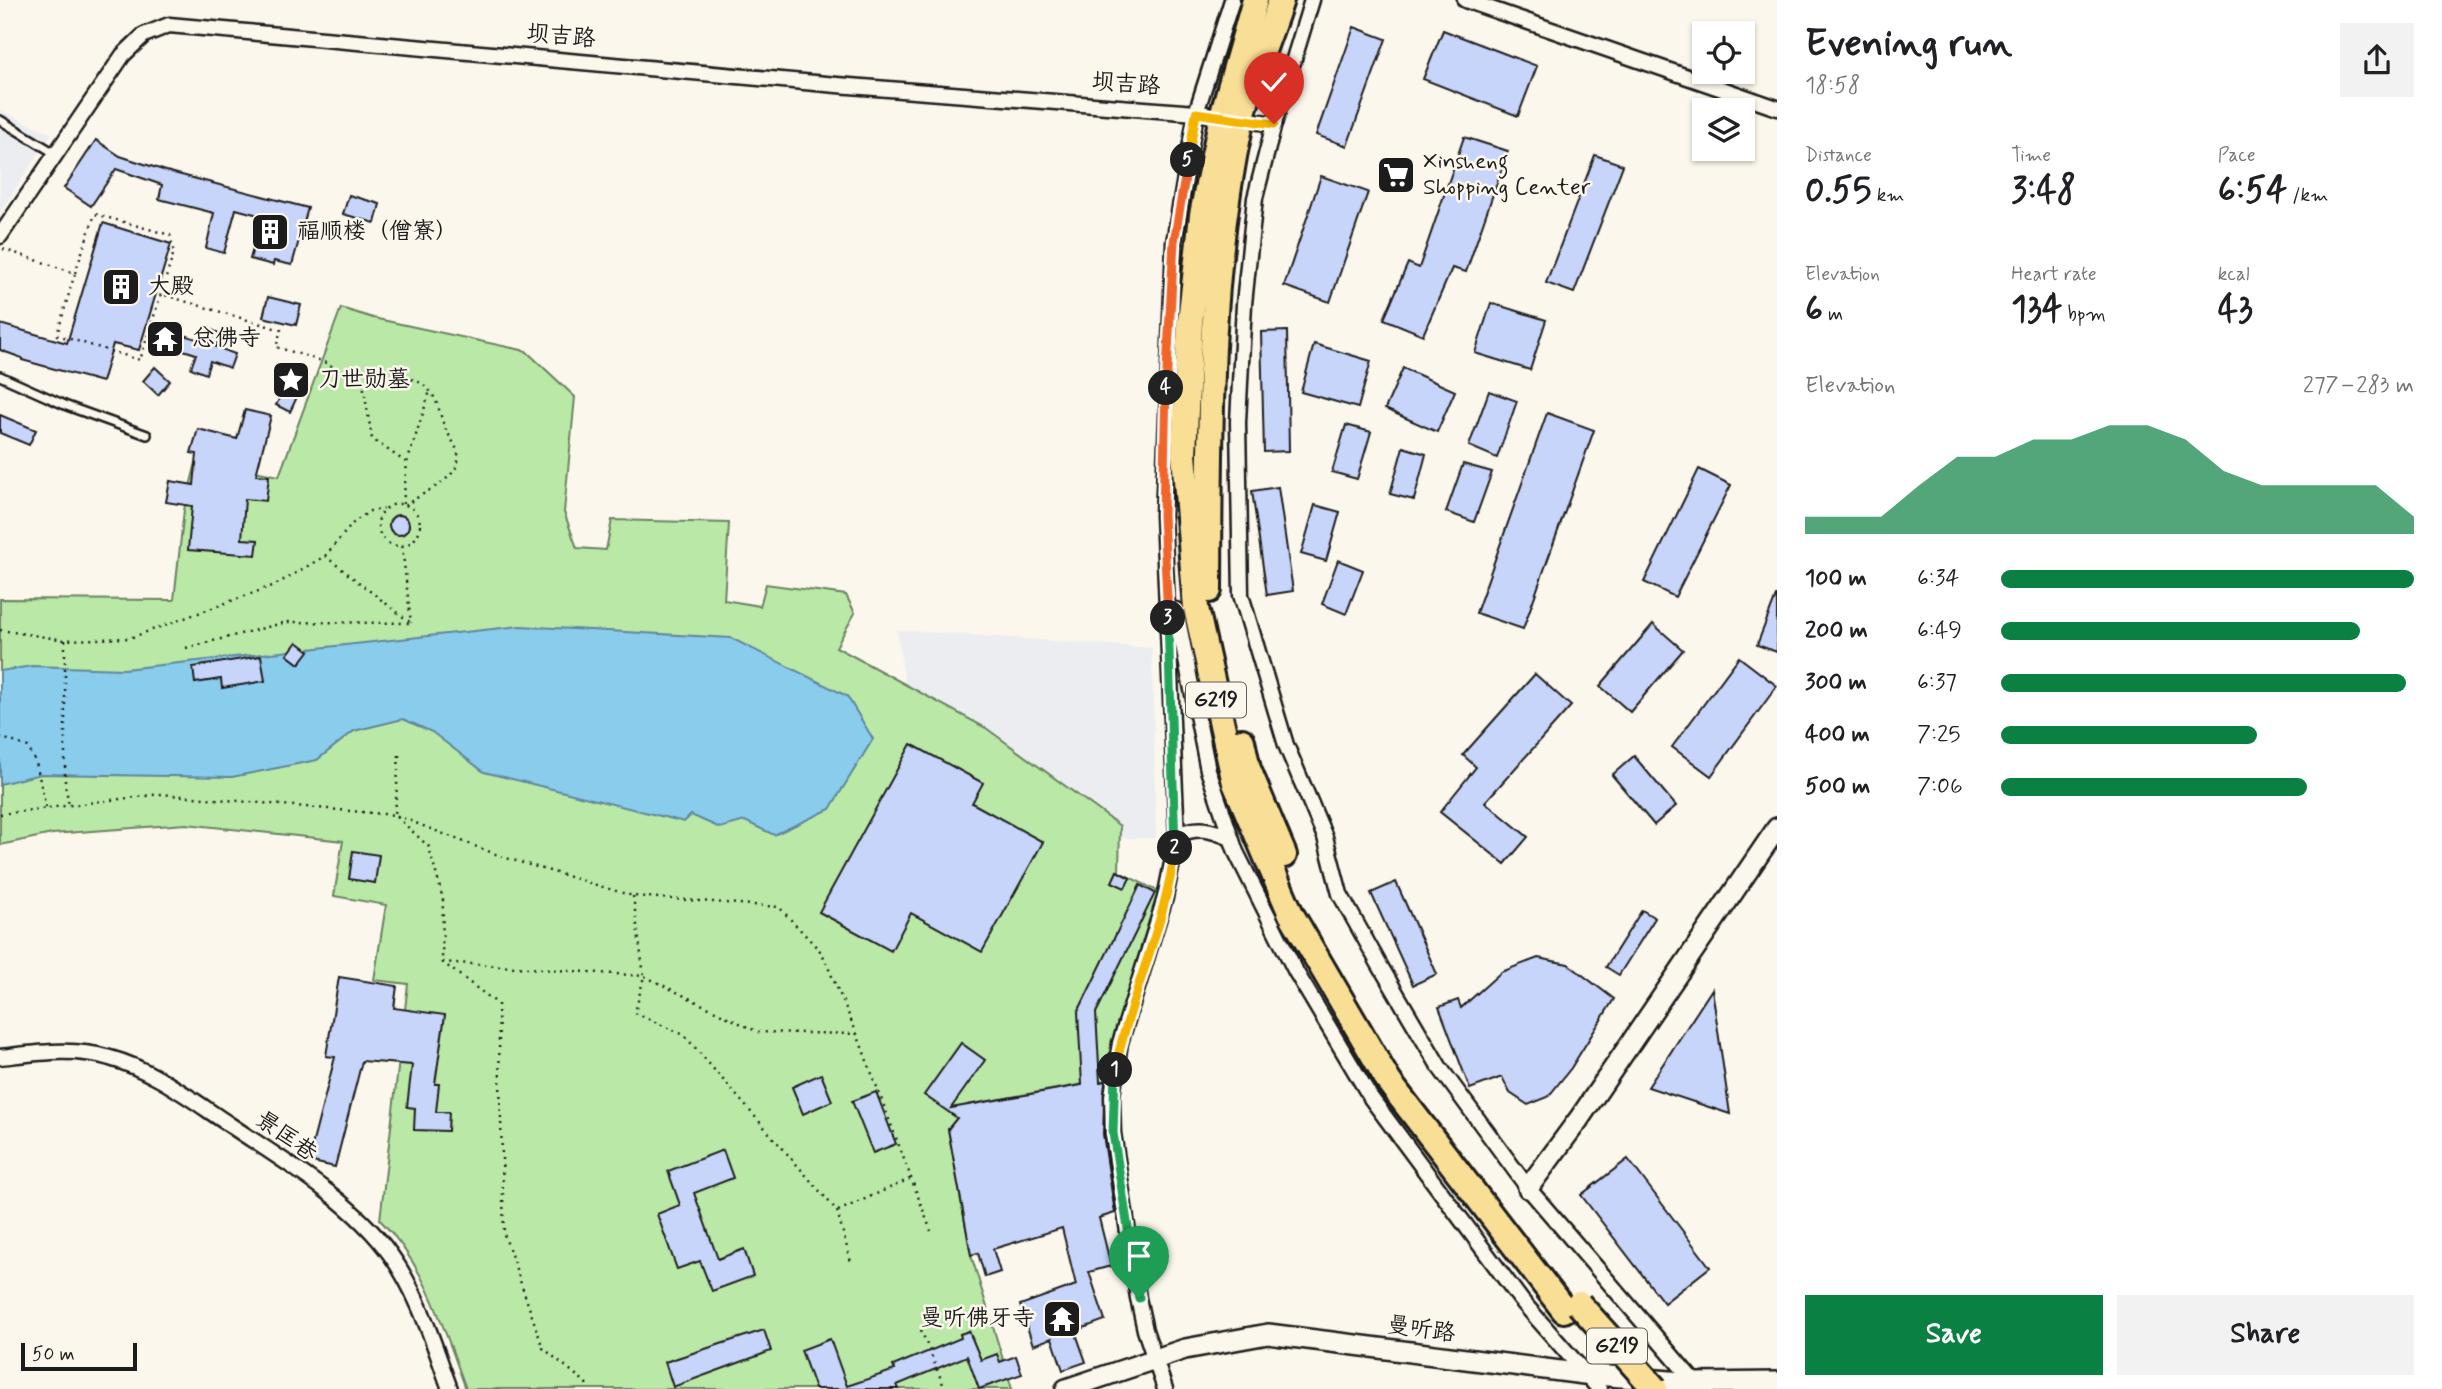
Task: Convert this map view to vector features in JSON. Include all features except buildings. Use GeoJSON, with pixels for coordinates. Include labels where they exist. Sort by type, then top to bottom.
{"type":"FeatureCollection","features":[{"type":"Feature","properties":{"kind":"highway","name":"G219"},"geometry":{"type":"LineString","coordinates":[[1255,0],[1232,118],[1213,322],[1209,601],[1248,769],[1311,920],[1396,1063],[1632,1389]]}},
{"type":"Feature","properties":{"kind":"highway","name":"G219"},"geometry":{"type":"LineString","coordinates":[[1281,0],[1232,118],[1202,215],[1190,322],[1184,454],[1196,608],[1235,783],[1291,914],[1389,1082],[1571,1307],[1655,1389]]}},
{"type":"Feature","properties":{"kind":"street"},"geometry":{"type":"LineString","coordinates":[[1165,1389],[1154,1359],[1139,1298],[1123,1211],[1113,1133],[1112,1096],[1120,1043],[1165,898],[1177,835],[1163,515],[1174,242],[1196,113],[1232,0]]}},
{"type":"Feature","properties":{"kind":"street"},"geometry":{"type":"LineString","coordinates":[[1312,0],[1274,124],[1255,198],[1244,304],[1238,422],[1241,595],[1286,746],[1325,837],[1340,894],[1440,1068],[1528,1188],[1697,1386]]}},
{"type":"Feature","properties":{"kind":"street"},"geometry":{"type":"LineString","coordinates":[[1465,0],[1777,108]]}},
{"type":"Feature","properties":{"kind":"street","name":"坝吉路"},"geometry":{"type":"LineString","coordinates":[[0,236],[130,48],[151,31],[179,25],[851,86],[1196,113],[1274,124]]}},
{"type":"Feature","properties":{"kind":"street"},"geometry":{"type":"LineString","coordinates":[[1163,515],[1189,515]]}},
{"type":"Feature","properties":{"kind":"street"},"geometry":{"type":"LineString","coordinates":[[1163,515],[1180,643],[1208,770],[1231,838],[1296,971],[1371,1098],[1521,1300],[1593,1382]]}},
{"type":"Feature","properties":{"kind":"street"},"geometry":{"type":"LineString","coordinates":[[1177,835],[1195,828],[1211,829],[1231,838]]}},
{"type":"Feature","properties":{"kind":"street"},"geometry":{"type":"LineString","coordinates":[[1528,1188],[1579,1119],[1777,828]]}},
{"type":"Feature","properties":{"kind":"street","name":"景匡巷"},"geometry":{"type":"LineString","coordinates":[[0,1057],[70,1051],[126,1063],[188,1097],[306,1178],[362,1223],[388,1252],[417,1301],[450,1389]]}},
{"type":"Feature","properties":{"kind":"street","name":"曼听路"},"geometry":{"type":"LineString","coordinates":[[1066,1389],[1154,1359],[1219,1341],[1268,1334],[1593,1382],[1697,1386],[1777,1382]]}},
{"type":"Feature","properties":{"kind":"lane"},"geometry":{"type":"LineString","coordinates":[[0,121],[56,154]]}},
{"type":"Feature","properties":{"kind":"lane"},"geometry":{"type":"LineString","coordinates":[[0,376],[67,406],[146,435]]}},
{"type":"Feature","properties":{"kind":"path"},"geometry":{"type":"LineString","coordinates":[[95,214],[170,234],[174,252],[140,360],[57,335],[75,273],[95,214]]}},
{"type":"Feature","properties":{"kind":"path"},"geometry":{"type":"LineString","coordinates":[[0,247],[75,273]]}},
{"type":"Feature","properties":{"kind":"path"},"geometry":{"type":"LineString","coordinates":[[0,630],[65,640],[130,638],[275,585],[325,556],[354,522],[370,511],[405,504],[453,472],[458,464],[457,447],[445,428],[430,390],[415,379],[391,377],[363,383],[322,360],[276,347],[281,330],[161,294]]}},
{"type":"Feature","properties":{"kind":"path"},"geometry":{"type":"LineString","coordinates":[[363,383],[372,439],[407,463]]}},
{"type":"Feature","properties":{"kind":"path"},"geometry":{"type":"LineString","coordinates":[[405,504],[407,463],[430,390]]}},
{"type":"Feature","properties":{"kind":"path"},"geometry":{"type":"LineString","coordinates":[[384,509],[378,520],[379,533],[388,544],[402,546],[413,541],[420,529],[419,516],[405,504]]}},
{"type":"Feature","properties":{"kind":"path"},"geometry":{"type":"LineString","coordinates":[[402,546],[411,623]]}},
{"type":"Feature","properties":{"kind":"path"},"geometry":{"type":"LineString","coordinates":[[325,556],[411,623]]}},
{"type":"Feature","properties":{"kind":"path"},"geometry":{"type":"LineString","coordinates":[[186,648],[287,622],[411,623]]}},
{"type":"Feature","properties":{"kind":"path"},"geometry":{"type":"LineString","coordinates":[[65,640],[65,784],[69,805]]}},
{"type":"Feature","properties":{"kind":"path"},"geometry":{"type":"LineString","coordinates":[[0,737],[27,747],[41,781],[46,808]]}},
{"type":"Feature","properties":{"kind":"path"},"geometry":{"type":"LineString","coordinates":[[395,815],[399,755]]}},
{"type":"Feature","properties":{"kind":"path"},"geometry":{"type":"LineString","coordinates":[[0,814],[160,794],[395,815],[503,858],[633,896],[779,907],[822,953],[857,1034],[931,1231]]}},
{"type":"Feature","properties":{"kind":"path"},"geometry":{"type":"LineString","coordinates":[[395,815],[429,847],[443,899],[442,962]]}},
{"type":"Feature","properties":{"kind":"path"},"geometry":{"type":"LineString","coordinates":[[633,896],[644,976],[635,1013],[684,1035],[837,1211],[851,1262]]}},
{"type":"Feature","properties":{"kind":"path"},"geometry":{"type":"LineString","coordinates":[[442,962],[644,976],[758,1032],[857,1034]]}},
{"type":"Feature","properties":{"kind":"path"},"geometry":{"type":"LineString","coordinates":[[442,962],[498,1004],[504,1234],[543,1348],[586,1383],[587,1389]]}},
{"type":"Feature","properties":{"kind":"path"},"geometry":{"type":"LineString","coordinates":[[837,1211],[912,1178]]}},
{"type":"Feature","properties":{"kind":"path"},"geometry":{"type":"LineString","coordinates":[[920,1330],[945,1389]]}},
{"type":"Feature","properties":{"kind":"shaded area"},"geometry":{"type":"Polygon","coordinates":[[[0,110],[52,134],[0,212],[0,110]]]}},
{"type":"Feature","properties":{"kind":"shaded area"},"geometry":{"type":"Polygon","coordinates":[[[897,630],[1152,648],[1156,838],[1109,838],[905,684],[897,630]]]}},
{"type":"Feature","properties":{"kind":"green space"},"geometry":{"type":"Polygon","coordinates":[[[341,308],[373,318],[526,351],[575,397],[564,512],[577,548],[606,550],[612,520],[729,523],[724,600],[760,606],[766,584],[846,595],[855,613],[836,647],[986,728],[1120,826],[1119,872],[1162,893],[1106,1080],[967,1105],[948,1129],[971,1255],[1012,1389],[466,1389],[422,1278],[410,1257],[380,1220],[408,984],[374,980],[386,905],[334,896],[343,841],[186,824],[52,834],[0,845],[0,599],[174,600],[184,510],[197,459],[279,476],[341,308]]]}},
{"type":"Feature","properties":{"kind":"water"},"geometry":{"type":"Polygon","coordinates":[[[520,626],[731,638],[847,696],[873,739],[830,809],[774,835],[745,821],[720,828],[691,815],[684,822],[484,772],[432,732],[403,719],[354,731],[317,760],[232,777],[41,774],[0,784],[0,671],[32,666],[124,669],[520,626]]]}},
{"type":"Feature","properties":{"kind":"place","name":"Xinsheng Shopping Center"},"geometry":{"type":"Point","coordinates":[1396,175]}},
{"type":"Feature","properties":{"kind":"place","name":"福顺楼（僧寮）"},"geometry":{"type":"Point","coordinates":[270,232]}},
{"type":"Feature","properties":{"kind":"place","name":"大殿"},"geometry":{"type":"Point","coordinates":[121,287]}},
{"type":"Feature","properties":{"kind":"place","name":"总佛寺"},"geometry":{"type":"Point","coordinates":[165,339]}},
{"type":"Feature","properties":{"kind":"place","name":"刀世勋墓"},"geometry":{"type":"Point","coordinates":[291,380]}},
{"type":"Feature","properties":{"kind":"place","name":"曼听佛牙寺"},"geometry":{"type":"Point","coordinates":[1062,1319]}},
{"type":"Feature","properties":{"kind":"route"},"geometry":{"type":"LineString","coordinates":[[1139,1298],[1123,1211],[1113,1133],[1112,1096],[1120,1043],[1165,898],[1177,835],[1163,515],[1166,374],[1174,242],[1196,113],[1274,124]]}}]}
